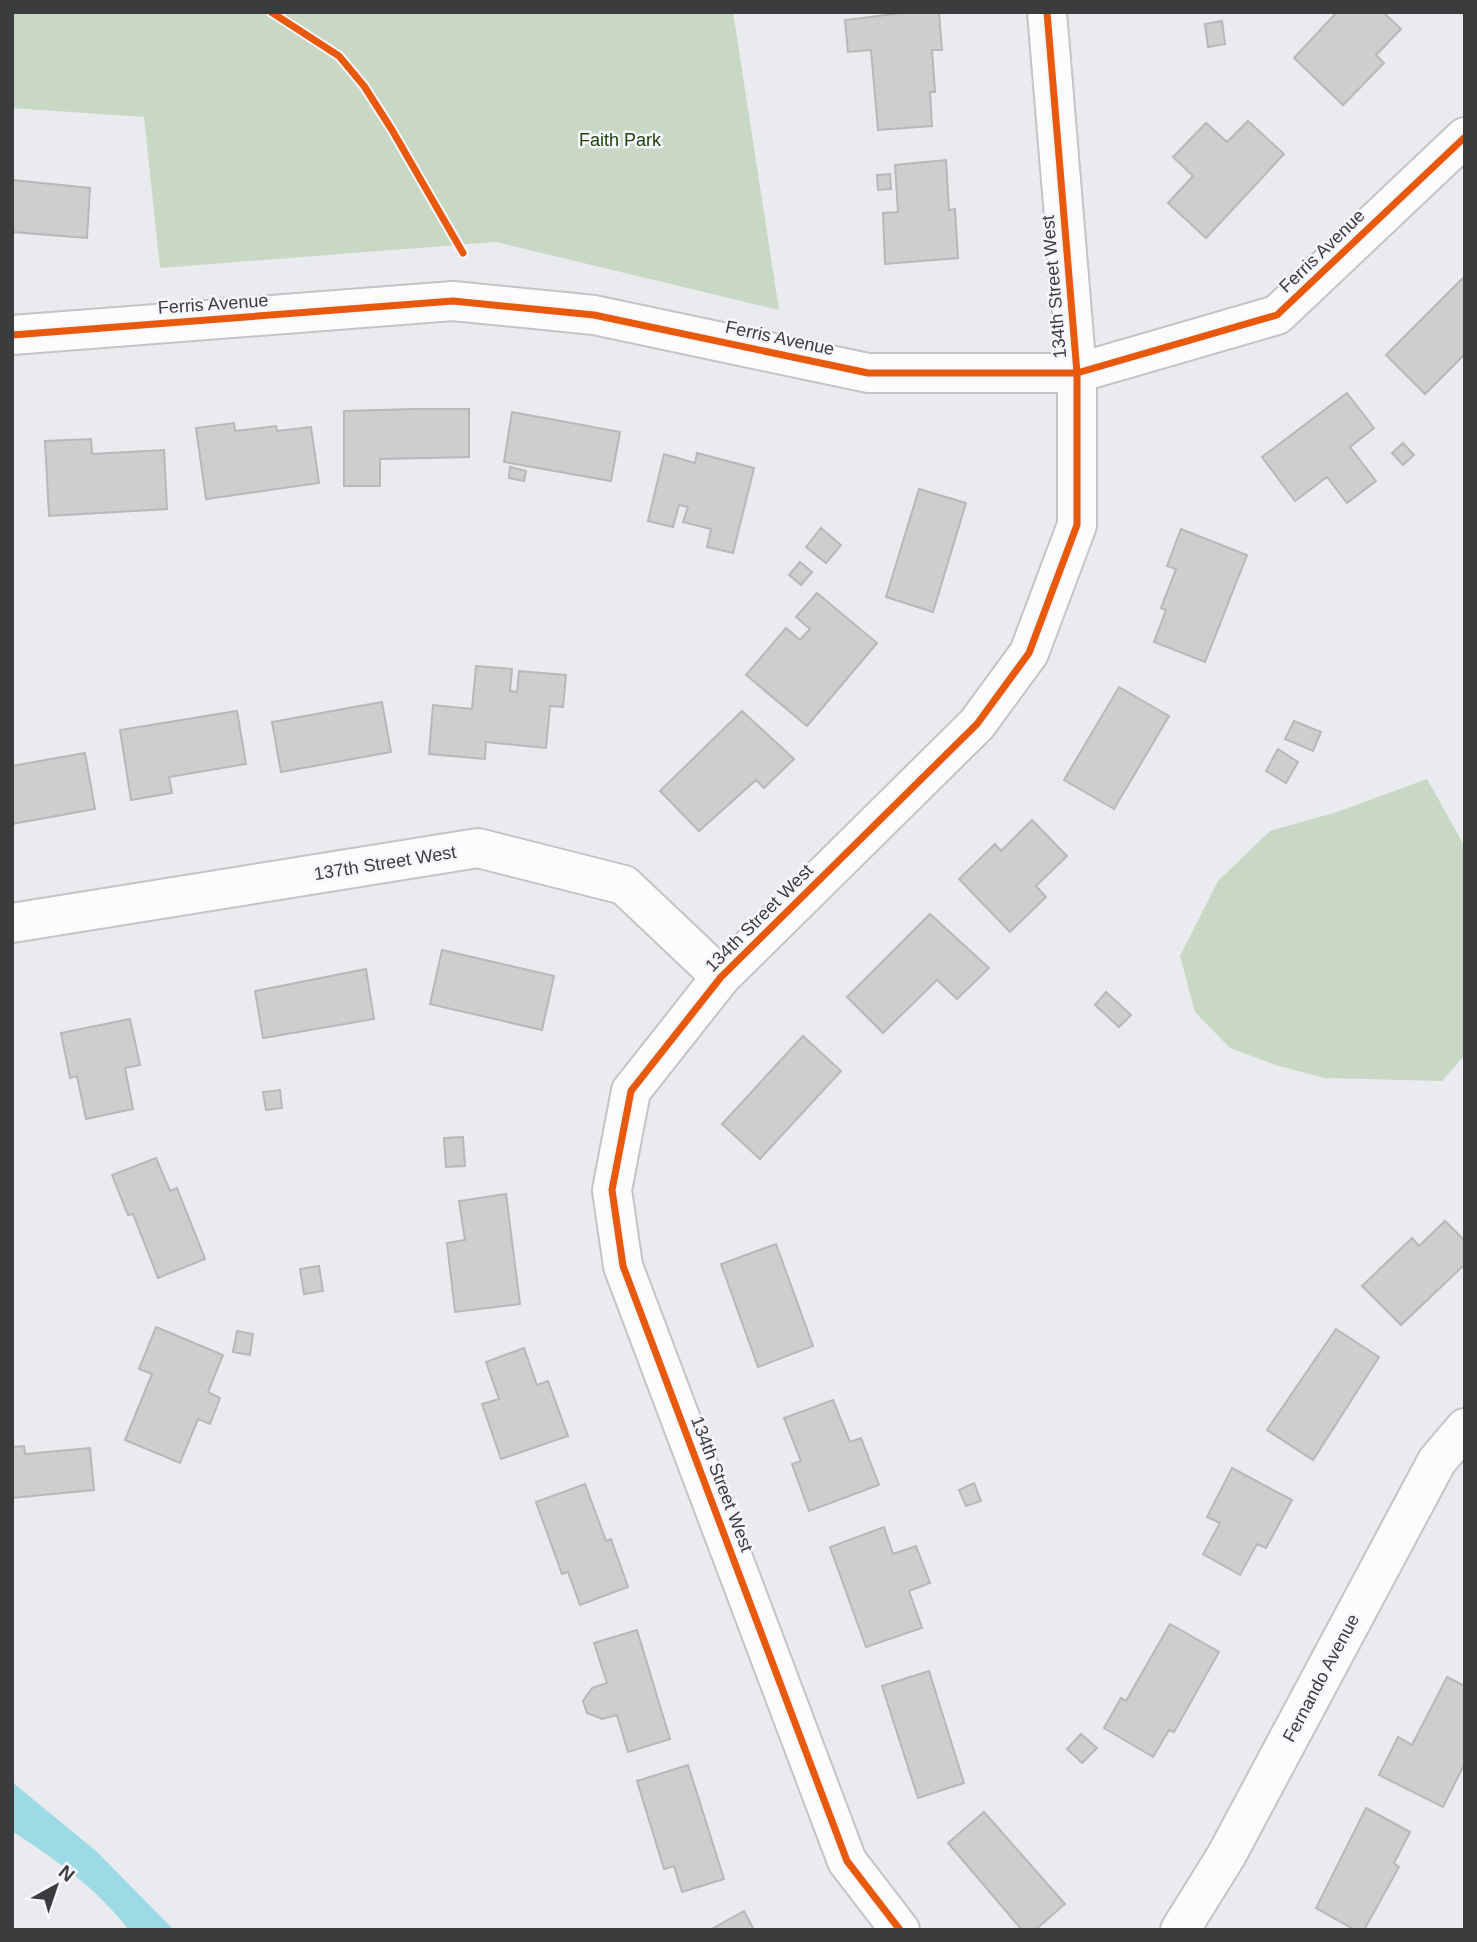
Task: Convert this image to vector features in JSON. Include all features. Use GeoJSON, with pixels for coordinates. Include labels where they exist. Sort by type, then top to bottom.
{"type":"FeatureCollection","features":[{"type":"Feature","properties":{"kind":"street","name":"134th Street West"},"geometry":{"type":"LineString","coordinates":[[900,1930],[847,1861],[623,1266],[611,1190],[631,1091],[721,977],[977,724],[1029,653],[1077,525],[1077,373],[1046,12]]}},
{"type":"Feature","properties":{"kind":"street","name":"Ferris Avenue"},"geometry":{"type":"LineString","coordinates":[[12,335],[453,302],[594,315],[868,373],[1077,373],[1277,315],[1465,137]]}},
{"type":"Feature","properties":{"kind":"street","name":"137th Street West"},"geometry":{"type":"LineString","coordinates":[[12,923],[478,848],[624,885],[721,977]]}},
{"type":"Feature","properties":{"kind":"street","name":"Fernando Avenue"},"geometry":{"type":"LineString","coordinates":[[1180,1930],[1226,1856],[1437,1461],[1465,1428]]}},
{"type":"Feature","properties":{"kind":"green space","name":"Faith Park"},"geometry":{"type":"Polygon","coordinates":[[[12,12],[733,12],[779,310],[496,242],[160,268],[144,117],[12,108],[12,12]]]}},
{"type":"Feature","properties":{"kind":"green space"},"geometry":{"type":"Polygon","coordinates":[[[1427,779],[1465,847],[1465,1055],[1442,1081],[1325,1078],[1275,1065],[1230,1048],[1195,1012],[1180,956],[1218,881],[1270,831],[1337,812],[1427,779]]]}},
{"type":"Feature","properties":{"kind":"water"},"geometry":{"type":"Polygon","coordinates":[[[12,1782],[96,1851],[174,1930],[129,1930],[90,1888],[12,1831],[12,1782]]]}},
{"type":"Feature","properties":{"kind":"building"},"geometry":{"type":"Polygon","coordinates":[[[910,12],[939,12],[942,50],[932,50],[935,92],[930,92],[932,126],[878,130],[871,50],[848,52],[845,20],[910,12]]]}},
{"type":"Feature","properties":{"kind":"building"},"geometry":{"type":"Polygon","coordinates":[[[1337,12],[1383,12],[1401,29],[1376,55],[1384,63],[1343,105],[1294,58],[1337,12]]]}},
{"type":"Feature","properties":{"kind":"building"},"geometry":{"type":"Polygon","coordinates":[[[1222,21],[1225,44],[1208,47],[1205,24],[1222,21]]]}},
{"type":"Feature","properties":{"kind":"building"},"geometry":{"type":"Polygon","coordinates":[[[1248,121],[1284,154],[1206,238],[1168,203],[1193,176],[1173,157],[1206,123],[1227,142],[1248,121]]]}},
{"type":"Feature","properties":{"kind":"building"},"geometry":{"type":"Polygon","coordinates":[[[946,160],[949,210],[955,209],[958,258],[885,264],[883,213],[898,212],[895,165],[946,160]]]}},
{"type":"Feature","properties":{"kind":"building"},"geometry":{"type":"Polygon","coordinates":[[[890,174],[891,189],[878,190],[877,175],[890,174]]]}},
{"type":"Feature","properties":{"kind":"building"},"geometry":{"type":"Polygon","coordinates":[[[12,180],[90,188],[87,238],[12,232],[12,180]]]}},
{"type":"Feature","properties":{"kind":"building"},"geometry":{"type":"Polygon","coordinates":[[[1465,276],[1465,354],[1425,394],[1386,355],[1465,276]]]}},
{"type":"Feature","properties":{"kind":"building"},"geometry":{"type":"Polygon","coordinates":[[[1347,393],[1374,428],[1350,447],[1376,481],[1347,503],[1327,477],[1295,501],[1262,457],[1347,393]]]}},
{"type":"Feature","properties":{"kind":"building"},"geometry":{"type":"Polygon","coordinates":[[[469,409],[469,457],[380,459],[380,486],[344,486],[344,411],[469,409]]]}},
{"type":"Feature","properties":{"kind":"building"},"geometry":{"type":"Polygon","coordinates":[[[512,412],[620,432],[611,481],[504,462],[512,412]]]}},
{"type":"Feature","properties":{"kind":"building"},"geometry":{"type":"Polygon","coordinates":[[[234,423],[235,431],[276,426],[277,431],[311,427],[319,483],[206,499],[196,428],[234,423]]]}},
{"type":"Feature","properties":{"kind":"building"},"geometry":{"type":"Polygon","coordinates":[[[91,439],[92,454],[164,450],[167,509],[49,516],[45,441],[91,439]]]}},
{"type":"Feature","properties":{"kind":"building"},"geometry":{"type":"Polygon","coordinates":[[[1403,443],[1414,455],[1403,465],[1392,453],[1403,443]]]}},
{"type":"Feature","properties":{"kind":"building"},"geometry":{"type":"Polygon","coordinates":[[[697,453],[754,468],[733,553],[707,547],[711,529],[683,522],[688,507],[679,505],[673,527],[648,521],[664,454],[695,463],[697,453]]]}},
{"type":"Feature","properties":{"kind":"building"},"geometry":{"type":"Polygon","coordinates":[[[510,467],[526,471],[524,481],[509,478],[510,467]]]}},
{"type":"Feature","properties":{"kind":"building"},"geometry":{"type":"Polygon","coordinates":[[[919,489],[966,503],[933,612],[886,597],[919,489]]]}},
{"type":"Feature","properties":{"kind":"building"},"geometry":{"type":"Polygon","coordinates":[[[821,528],[841,545],[826,563],[806,547],[821,528]]]}},
{"type":"Feature","properties":{"kind":"building"},"geometry":{"type":"Polygon","coordinates":[[[1181,529],[1247,555],[1205,662],[1154,642],[1166,610],[1161,608],[1176,569],[1167,566],[1181,529]]]}},
{"type":"Feature","properties":{"kind":"building"},"geometry":{"type":"Polygon","coordinates":[[[800,562],[812,572],[801,585],[789,575],[800,562]]]}},
{"type":"Feature","properties":{"kind":"building"},"geometry":{"type":"Polygon","coordinates":[[[817,593],[877,643],[807,726],[746,675],[786,628],[800,640],[810,629],[796,617],[817,593]]]}},
{"type":"Feature","properties":{"kind":"building"},"geometry":{"type":"Polygon","coordinates":[[[476,666],[512,669],[510,691],[517,692],[519,671],[566,675],[563,707],[550,706],[546,748],[486,742],[485,759],[429,754],[433,705],[472,709],[476,666]]]}},
{"type":"Feature","properties":{"kind":"building"},"geometry":{"type":"Polygon","coordinates":[[[1119,687],[1169,716],[1114,809],[1064,780],[1119,687]]]}},
{"type":"Feature","properties":{"kind":"building"},"geometry":{"type":"Polygon","coordinates":[[[382,702],[391,752],[281,772],[272,722],[382,702]]]}},
{"type":"Feature","properties":{"kind":"building"},"geometry":{"type":"Polygon","coordinates":[[[237,711],[246,764],[169,777],[172,793],[131,800],[120,730],[237,711]]]}},
{"type":"Feature","properties":{"kind":"building"},"geometry":{"type":"Polygon","coordinates":[[[742,711],[794,759],[764,788],[756,780],[699,831],[660,791],[742,711]]]}},
{"type":"Feature","properties":{"kind":"building"},"geometry":{"type":"Polygon","coordinates":[[[1294,721],[1321,732],[1313,751],[1285,739],[1294,721]]]}},
{"type":"Feature","properties":{"kind":"building"},"geometry":{"type":"Polygon","coordinates":[[[1278,749],[1298,762],[1286,783],[1266,771],[1278,749]]]}},
{"type":"Feature","properties":{"kind":"building"},"geometry":{"type":"Polygon","coordinates":[[[85,753],[95,809],[12,824],[12,766],[85,753]]]}},
{"type":"Feature","properties":{"kind":"building"},"geometry":{"type":"Polygon","coordinates":[[[1032,820],[1067,856],[1036,886],[1046,897],[1010,932],[959,879],[995,844],[1001,851],[1032,820]]]}},
{"type":"Feature","properties":{"kind":"building"},"geometry":{"type":"Polygon","coordinates":[[[930,914],[989,968],[957,999],[937,980],[883,1033],[847,997],[930,914]]]}},
{"type":"Feature","properties":{"kind":"building"},"geometry":{"type":"Polygon","coordinates":[[[442,950],[554,976],[542,1030],[430,1004],[442,950]]]}},
{"type":"Feature","properties":{"kind":"building"},"geometry":{"type":"Polygon","coordinates":[[[366,969],[374,1019],[263,1038],[255,991],[366,969]]]}},
{"type":"Feature","properties":{"kind":"building"},"geometry":{"type":"Polygon","coordinates":[[[1106,992],[1131,1015],[1119,1027],[1095,1005],[1106,992]]]}},
{"type":"Feature","properties":{"kind":"building"},"geometry":{"type":"Polygon","coordinates":[[[130,1019],[140,1065],[125,1068],[133,1109],[86,1119],[77,1076],[70,1078],[61,1033],[130,1019]]]}},
{"type":"Feature","properties":{"kind":"building"},"geometry":{"type":"Polygon","coordinates":[[[803,1036],[841,1071],[760,1159],[722,1124],[803,1036]]]}},
{"type":"Feature","properties":{"kind":"building"},"geometry":{"type":"Polygon","coordinates":[[[280,1090],[282,1108],[266,1110],[263,1092],[280,1090]]]}},
{"type":"Feature","properties":{"kind":"building"},"geometry":{"type":"Polygon","coordinates":[[[463,1137],[465,1166],[446,1167],[444,1138],[463,1137]]]}},
{"type":"Feature","properties":{"kind":"building"},"geometry":{"type":"Polygon","coordinates":[[[156,1158],[170,1191],[177,1188],[205,1259],[158,1278],[133,1214],[128,1215],[112,1175],[156,1158]]]}},
{"type":"Feature","properties":{"kind":"building"},"geometry":{"type":"Polygon","coordinates":[[[506,1194],[520,1304],[455,1312],[447,1243],[465,1240],[459,1201],[506,1194]]]}},
{"type":"Feature","properties":{"kind":"building"},"geometry":{"type":"Polygon","coordinates":[[[1445,1221],[1465,1241],[1465,1264],[1401,1325],[1362,1286],[1412,1238],[1419,1246],[1445,1221]]]}},
{"type":"Feature","properties":{"kind":"building"},"geometry":{"type":"Polygon","coordinates":[[[776,1244],[813,1346],[758,1367],[721,1264],[776,1244]]]}},
{"type":"Feature","properties":{"kind":"building"},"geometry":{"type":"Polygon","coordinates":[[[319,1266],[323,1291],[304,1294],[300,1269],[319,1266]]]}},
{"type":"Feature","properties":{"kind":"building"},"geometry":{"type":"Polygon","coordinates":[[[156,1327],[223,1355],[208,1392],[220,1398],[210,1424],[198,1419],[180,1463],[125,1440],[152,1374],[139,1369],[156,1327]]]}},
{"type":"Feature","properties":{"kind":"building"},"geometry":{"type":"Polygon","coordinates":[[[1336,1329],[1379,1357],[1313,1460],[1267,1430],[1336,1329]]]}},
{"type":"Feature","properties":{"kind":"building"},"geometry":{"type":"Polygon","coordinates":[[[237,1331],[253,1334],[250,1355],[233,1352],[237,1331]]]}},
{"type":"Feature","properties":{"kind":"building"},"geometry":{"type":"Polygon","coordinates":[[[524,1348],[537,1385],[548,1381],[568,1436],[501,1459],[482,1404],[499,1399],[486,1362],[524,1348]]]}},
{"type":"Feature","properties":{"kind":"building"},"geometry":{"type":"Polygon","coordinates":[[[833,1400],[850,1442],[861,1438],[879,1485],[809,1511],[792,1464],[801,1461],[784,1418],[833,1400]]]}},
{"type":"Feature","properties":{"kind":"building"},"geometry":{"type":"Polygon","coordinates":[[[24,1446],[25,1454],[90,1448],[94,1490],[12,1498],[12,1447],[24,1446]]]}},
{"type":"Feature","properties":{"kind":"building"},"geometry":{"type":"Polygon","coordinates":[[[1232,1468],[1292,1500],[1266,1548],[1257,1544],[1240,1575],[1203,1554],[1220,1523],[1207,1517],[1232,1468]]]}},
{"type":"Feature","properties":{"kind":"building"},"geometry":{"type":"Polygon","coordinates":[[[974,1483],[981,1501],[966,1506],[959,1490],[974,1483]]]}},
{"type":"Feature","properties":{"kind":"building"},"geometry":{"type":"Polygon","coordinates":[[[585,1484],[606,1541],[611,1539],[628,1587],[580,1605],[568,1572],[562,1574],[536,1502],[585,1484]]]}},
{"type":"Feature","properties":{"kind":"building"},"geometry":{"type":"Polygon","coordinates":[[[884,1527],[893,1554],[916,1546],[930,1583],[909,1591],[922,1628],[866,1647],[830,1547],[884,1527]]]}},
{"type":"Feature","properties":{"kind":"building"},"geometry":{"type":"Polygon","coordinates":[[[1170,1624],[1219,1652],[1174,1732],[1169,1730],[1153,1757],[1104,1728],[1121,1698],[1126,1701],[1170,1624]]]}},
{"type":"Feature","properties":{"kind":"building"},"geometry":{"type":"Polygon","coordinates":[[[637,1630],[670,1739],[628,1752],[617,1715],[602,1719],[587,1713],[583,1701],[592,1688],[607,1683],[594,1643],[637,1630]]]}},
{"type":"Feature","properties":{"kind":"building"},"geometry":{"type":"Polygon","coordinates":[[[929,1671],[964,1783],[918,1798],[882,1686],[929,1671]]]}},
{"type":"Feature","properties":{"kind":"building"},"geometry":{"type":"Polygon","coordinates":[[[1447,1677],[1465,1686],[1465,1763],[1443,1807],[1379,1775],[1398,1737],[1412,1745],[1447,1677]]]}},
{"type":"Feature","properties":{"kind":"building"},"geometry":{"type":"Polygon","coordinates":[[[1081,1734],[1097,1748],[1082,1763],[1067,1749],[1081,1734]]]}},
{"type":"Feature","properties":{"kind":"building"},"geometry":{"type":"Polygon","coordinates":[[[688,1765],[724,1879],[682,1892],[674,1866],[664,1869],[637,1781],[688,1765]]]}},
{"type":"Feature","properties":{"kind":"building"},"geometry":{"type":"Polygon","coordinates":[[[1366,1808],[1410,1832],[1394,1863],[1399,1867],[1364,1930],[1355,1930],[1316,1908],[1366,1808]]]}},
{"type":"Feature","properties":{"kind":"building"},"geometry":{"type":"Polygon","coordinates":[[[984,1812],[1065,1904],[1035,1930],[1022,1930],[948,1843],[984,1812]]]}},
{"type":"Feature","properties":{"kind":"building"},"geometry":{"type":"Polygon","coordinates":[[[744,1911],[754,1930],[710,1930],[744,1911]]]}},
{"type":"Feature","properties":{"kind":"cycle path"},"geometry":{"type":"LineString","coordinates":[[271,12],[339,56],[364,86],[463,253]]}},
{"type":"Feature","properties":{"kind":"cycle path"},"geometry":{"type":"LineString","coordinates":[[900,1930],[847,1861],[623,1266],[612,1190],[631,1091],[721,977],[977,724],[1029,653],[1077,525],[1077,373],[1047,12]]}},
{"type":"Feature","properties":{"kind":"cycle path"},"geometry":{"type":"LineString","coordinates":[[12,335],[453,301],[594,315],[868,373],[1077,373],[1277,315],[1465,137]]}}]}
